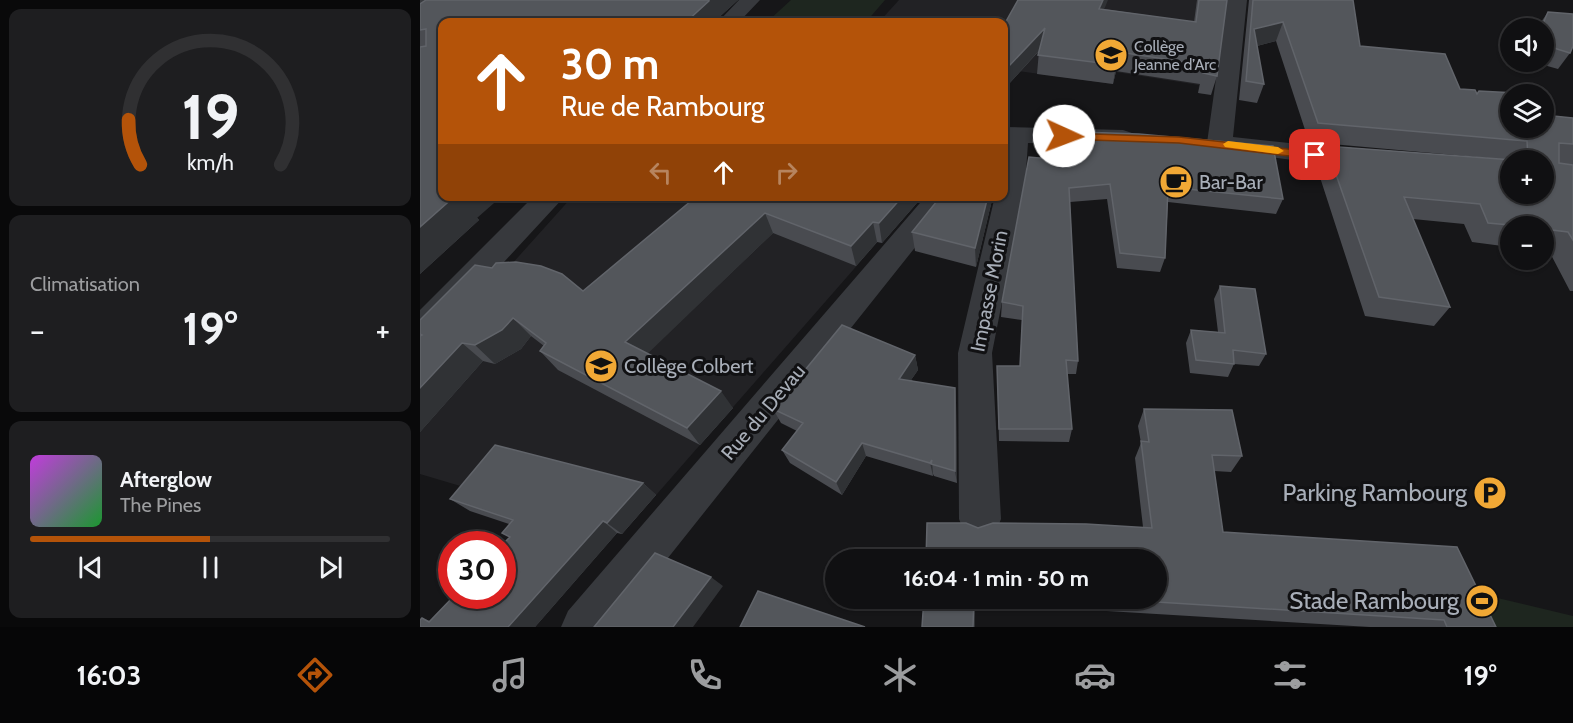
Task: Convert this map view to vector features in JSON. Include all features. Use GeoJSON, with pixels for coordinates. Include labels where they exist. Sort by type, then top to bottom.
{"type":"FeatureCollection","features":[{"type":"Feature","properties":{"kind":"street"},"geometry":{"type":"LineString","coordinates":[[420,3],[425,0]]}},
{"type":"Feature","properties":{"kind":"street"},"geometry":{"type":"LineString","coordinates":[[732,18],[750,0]]}},
{"type":"Feature","properties":{"kind":"street"},"geometry":{"type":"LineString","coordinates":[[1237,0],[1210,142],[1315,155],[1392,160]]}},
{"type":"Feature","properties":{"kind":"street"},"geometry":{"type":"LineString","coordinates":[[1010,135],[1148,139]]}},
{"type":"Feature","properties":{"kind":"street","name":"Impasse Morin"},"geometry":{"type":"LineString","coordinates":[[1008,199],[1011,185],[1010,135]]}},
{"type":"Feature","properties":{"kind":"street"},"geometry":{"type":"LineString","coordinates":[[420,331],[546,201]]}},
{"type":"Feature","properties":{"kind":"street","name":"Rue du Devau"},"geometry":{"type":"LineString","coordinates":[[584,627],[938,201]]}},
{"type":"Feature","properties":{"kind":"street","name":"Impasse Morin"},"geometry":{"type":"LineString","coordinates":[[980,519],[975,353],[1008,201]]}},
{"type":"Feature","properties":{"kind":"shaded area"},"geometry":{"type":"Polygon","coordinates":[[[791,0],[885,0],[869,18],[771,18],[791,0]]]}},
{"type":"Feature","properties":{"kind":"shaded area","name":"Collège Jeanne d’Arc"},"geometry":{"type":"Polygon","coordinates":[[[899,0],[1225,0],[1207,94],[1198,93],[1199,85],[1116,72],[1113,84],[1008,70],[1008,18],[883,18],[899,0]]]}},
{"type":"Feature","properties":{"kind":"shaded area","name":"Collège Colbert"},"geometry":{"type":"Polygon","coordinates":[[[568,201],[913,201],[622,534],[420,474],[420,378],[493,285],[568,201]]]}},
{"type":"Feature","properties":{"kind":"shaded area","name":"Stade Rambourg"},"geometry":{"type":"Polygon","coordinates":[[[1447,586],[1573,616],[1573,627],[1468,627],[1447,586]]]}},
{"type":"Feature","properties":{"kind":"building"},"geometry":{"type":"Polygon","coordinates":[[[426,0],[709,0],[690,18],[438,18],[438,201],[449,201],[420,227],[420,47],[426,46],[426,29],[420,30],[420,4],[426,0]]]}},
{"type":"Feature","properties":{"kind":"building"},"geometry":{"type":"Polygon","coordinates":[[[1018,0],[1103,0],[1099,9],[1196,22],[1199,0],[1227,0],[1217,76],[1203,73],[1205,65],[1119,52],[1116,65],[1038,55],[1045,28],[1009,66],[1008,18],[1018,0]]]}},
{"type":"Feature","properties":{"kind":"building"},"geometry":{"type":"Polygon","coordinates":[[[1253,0],[1353,0],[1360,46],[1445,54],[1460,89],[1475,90],[1477,94],[1479,91],[1500,92],[1500,138],[1554,138],[1554,116],[1573,118],[1573,144],[1559,143],[1559,163],[1573,165],[1573,240],[1568,232],[1554,230],[1554,216],[1500,216],[1500,224],[1488,223],[1480,204],[1404,197],[1450,307],[1379,297],[1326,146],[1500,159],[1500,204],[1554,204],[1554,150],[1528,150],[1527,141],[1318,123],[1283,22],[1254,29],[1264,84],[1246,81],[1253,0]]]}},
{"type":"Feature","properties":{"kind":"building"},"geometry":{"type":"Polygon","coordinates":[[[1548,12],[1573,14],[1573,46],[1570,53],[1554,48],[1554,18],[1545,18],[1548,12]]]}},
{"type":"Feature","properties":{"kind":"building"},"geometry":{"type":"Polygon","coordinates":[[[1080,132],[1139,134],[1273,146],[1283,199],[1168,187],[1165,258],[1120,253],[1110,184],[1069,188],[1078,361],[1066,360],[1072,429],[999,429],[997,366],[1020,366],[1023,306],[1002,302],[1029,157],[1074,161],[1080,132]]]}},
{"type":"Feature","properties":{"kind":"building"},"geometry":{"type":"Polygon","coordinates":[[[691,201],[899,201],[879,223],[873,222],[851,246],[765,213],[625,342],[721,391],[687,428],[540,351],[546,343],[513,318],[502,330],[475,345],[462,343],[420,388],[420,336],[422,335],[420,334],[420,320],[475,265],[492,268],[496,263],[516,262],[541,266],[562,274],[583,291],[691,201]]]}},
{"type":"Feature","properties":{"kind":"building"},"geometry":{"type":"Polygon","coordinates":[[[937,201],[987,201],[975,248],[912,232],[937,201]]]}},
{"type":"Feature","properties":{"kind":"building"},"geometry":{"type":"Polygon","coordinates":[[[1220,286],[1255,289],[1266,354],[1233,350],[1234,364],[1196,360],[1191,330],[1225,333],[1220,286]]]}},
{"type":"Feature","properties":{"kind":"building"},"geometry":{"type":"Polygon","coordinates":[[[842,325],[915,355],[899,379],[955,388],[955,471],[931,464],[932,460],[930,463],[862,443],[836,482],[782,450],[803,423],[773,409],[842,325]]]}},
{"type":"Feature","properties":{"kind":"building"},"geometry":{"type":"Polygon","coordinates":[[[1144,409],[1232,410],[1242,456],[1212,455],[1223,532],[1457,547],[1496,627],[1447,627],[1444,620],[1167,603],[1167,549],[926,549],[927,523],[966,523],[978,528],[993,523],[1086,524],[1152,528],[1141,441],[1149,442],[1144,409]]]}},
{"type":"Feature","properties":{"kind":"building"},"geometry":{"type":"Polygon","coordinates":[[[495,445],[643,483],[607,523],[603,521],[508,627],[420,627],[422,618],[429,622],[442,609],[516,609],[516,531],[504,531],[513,520],[450,499],[495,445]]]}},
{"type":"Feature","properties":{"kind":"building"},"geometry":{"type":"Polygon","coordinates":[[[655,553],[711,577],[673,627],[594,627],[655,553]]]}},
{"type":"Feature","properties":{"kind":"building"},"geometry":{"type":"Polygon","coordinates":[[[758,591],[865,627],[740,627],[758,591]]]}},
{"type":"Feature","properties":{"kind":"building"},"geometry":{"type":"Polygon","coordinates":[[[923,609],[974,609],[973,627],[922,627],[923,609]]]}},
{"type":"Feature","properties":{"kind":"slow traffic"},"geometry":{"type":"LineString","coordinates":[[1228,144],[1278,151]]}},
{"type":"Feature","properties":{"kind":"place","name":"Collège Jeanne d’Arc"},"geometry":{"type":"Point","coordinates":[1111,55]}},
{"type":"Feature","properties":{"kind":"place","name":"Bar-Bar"},"geometry":{"type":"Point","coordinates":[1176,182]}},
{"type":"Feature","properties":{"kind":"place","name":"Collège Colbert"},"geometry":{"type":"Point","coordinates":[601,366]}},
{"type":"Feature","properties":{"kind":"place","name":"Parking Rambourg"},"geometry":{"type":"Point","coordinates":[1490,493]}},
{"type":"Feature","properties":{"kind":"place","name":"Stade Rambourg"},"geometry":{"type":"Point","coordinates":[1482,601]}},
{"type":"Feature","properties":{"kind":"route"},"geometry":{"type":"LineString","coordinates":[[1064,136],[1220,143],[1315,155]]}}]}
